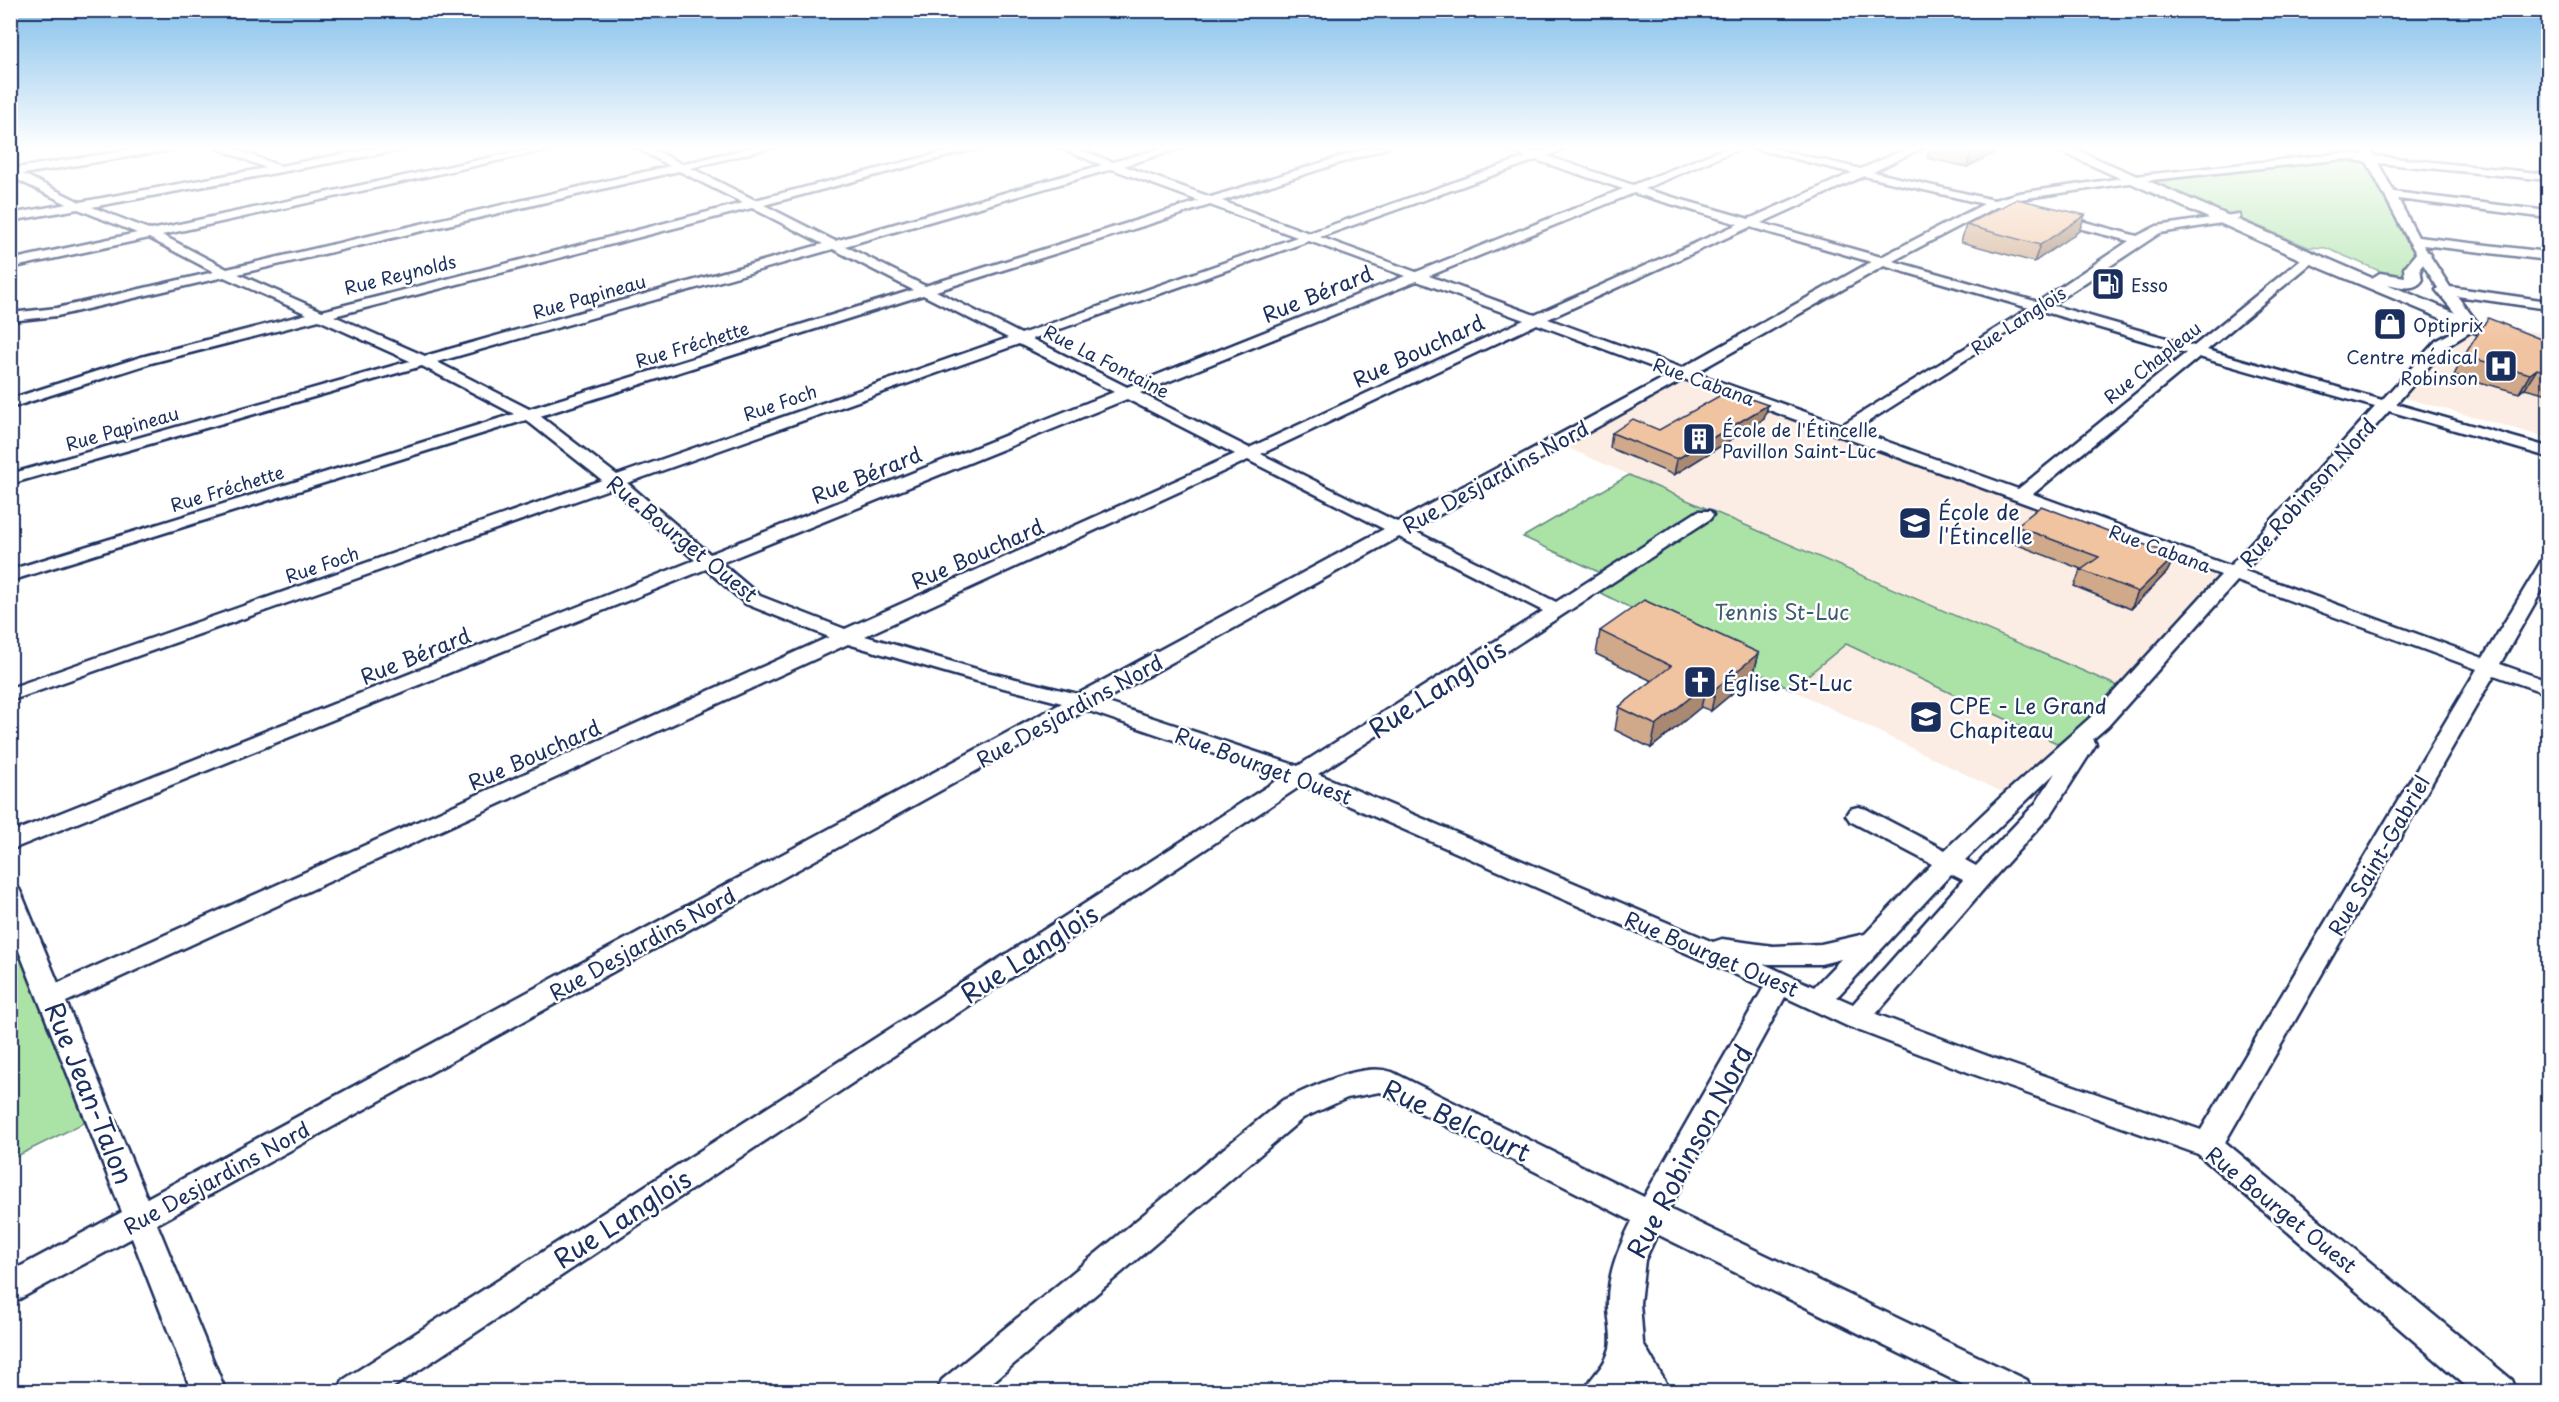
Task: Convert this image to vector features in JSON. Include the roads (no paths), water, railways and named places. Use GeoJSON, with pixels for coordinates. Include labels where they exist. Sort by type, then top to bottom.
{"type":"FeatureCollection","features":[{"type":"Feature","properties":{"kind":"main road"},"geometry":{"type":"LineString","coordinates":[[2215,212],[2548,350]]}},
{"type":"Feature","properties":{"kind":"main road"},"geometry":{"type":"LineString","coordinates":[[2228,218],[2310,258],[2455,311],[2548,358]]}},
{"type":"Feature","properties":{"kind":"main road"},"geometry":{"type":"LineString","coordinates":[[2378,278],[2410,284],[2414,281],[2412,268],[2426,262]]}},
{"type":"Feature","properties":{"kind":"street"},"geometry":{"type":"LineString","coordinates":[[10,218],[37,212]]}},
{"type":"Feature","properties":{"kind":"street","name":"Rue Bourget Ouest"},"geometry":{"type":"LineString","coordinates":[[98,212],[153,235],[226,273],[317,315],[423,361],[529,415],[614,481],[753,600],[847,636],[976,675],[1083,702],[1300,775],[1698,946],[1857,1018],[1983,1066],[2208,1145],[2500,1392]]}},
{"type":"Feature","properties":{"kind":"street"},"geometry":{"type":"LineString","coordinates":[[10,264],[256,212]]}},
{"type":"Feature","properties":{"kind":"street"},"geometry":{"type":"LineString","coordinates":[[10,317],[57,312],[488,212]]}},
{"type":"Feature","properties":{"kind":"street","name":"Rue Reynolds"},"geometry":{"type":"LineString","coordinates":[[10,404],[146,360],[721,212]]}},
{"type":"Feature","properties":{"kind":"street","name":"Rue La Fontaine"},"geometry":{"type":"LineString","coordinates":[[771,212],[1557,610]]}},
{"type":"Feature","properties":{"kind":"street","name":"Rue Papineau"},"geometry":{"type":"LineString","coordinates":[[10,479],[950,212]]}},
{"type":"Feature","properties":{"kind":"street","name":"Rue Fréchette"},"geometry":{"type":"LineString","coordinates":[[10,576],[1179,212]]}},
{"type":"Feature","properties":{"kind":"street","name":"Rue Cabana"},"geometry":{"type":"LineString","coordinates":[[1241,212],[2548,688]]}},
{"type":"Feature","properties":{"kind":"street","name":"Rue Foch"},"geometry":{"type":"LineString","coordinates":[[10,695],[1377,212]]}},
{"type":"Feature","properties":{"kind":"street","name":"Rue Bérard"},"geometry":{"type":"LineString","coordinates":[[10,842],[1575,212]]}},
{"type":"Feature","properties":{"kind":"street"},"geometry":{"type":"LineString","coordinates":[[1710,212],[2039,307],[2201,347],[2390,400],[2548,438]]}},
{"type":"Feature","properties":{"kind":"street"},"geometry":{"type":"LineString","coordinates":[[1755,212],[2052,298],[2201,347]]}},
{"type":"Feature","properties":{"kind":"street","name":"Rue Bouchard"},"geometry":{"type":"LineString","coordinates":[[52,997],[1249,454],[1535,320],[1775,212]]}},
{"type":"Feature","properties":{"kind":"street","name":"Rue Desjardins Nord"},"geometry":{"type":"LineString","coordinates":[[10,1289],[1398,530],[1881,262],[1977,212]]}},
{"type":"Feature","properties":{"kind":"street"},"geometry":{"type":"LineString","coordinates":[[2399,212],[2426,262],[2436,290],[2455,311],[2548,305]]}},
{"type":"Feature","properties":{"kind":"street"},"geometry":{"type":"LineString","coordinates":[[2039,214],[2139,240]]}},
{"type":"Feature","properties":{"kind":"street","name":"Rue Langlois"},"geometry":{"type":"LineString","coordinates":[[1842,432],[2157,230],[2228,218]]}},
{"type":"Feature","properties":{"kind":"street"},"geometry":{"type":"LineString","coordinates":[[2414,240],[2548,256]]}},
{"type":"Feature","properties":{"kind":"street","name":"Rue Chapleau"},"geometry":{"type":"LineString","coordinates":[[2019,496],[2310,258]]}},
{"type":"Feature","properties":{"kind":"street","name":"Rue Robinson Nord"},"geometry":{"type":"LineString","coordinates":[[2442,344],[2455,311]]}},
{"type":"Feature","properties":{"kind":"street","name":"Rue Robinson Nord"},"geometry":{"type":"LineString","coordinates":[[1819,999],[1948,862],[2009,802],[2100,721],[2442,344],[2455,311]]}},
{"type":"Feature","properties":{"kind":"street"},"geometry":{"type":"LineString","coordinates":[[10,333],[57,312]]}},
{"type":"Feature","properties":{"kind":"street"},"geometry":{"type":"LineString","coordinates":[[2390,400],[2548,452]]}},
{"type":"Feature","properties":{"kind":"street","name":"Rue Langlois"},"geometry":{"type":"LineString","coordinates":[[355,1392],[1250,810],[1300,775],[1704,515]]}},
{"type":"Feature","properties":{"kind":"street","name":"Rue Saint-Gabriel"},"geometry":{"type":"LineString","coordinates":[[2208,1145],[2548,565]]}},
{"type":"Feature","properties":{"kind":"street","name":"Rue Robinson Nord"},"geometry":{"type":"LineString","coordinates":[[1857,1018],[1979,878],[2044,808],[2100,721]]}},
{"type":"Feature","properties":{"kind":"street"},"geometry":{"type":"LineString","coordinates":[[1858,816],[1979,878]]}},
{"type":"Feature","properties":{"kind":"street","name":"Rue Jean-Talon"},"geometry":{"type":"LineString","coordinates":[[10,895],[209,1392]]}},
{"type":"Feature","properties":{"kind":"street"},"geometry":{"type":"LineString","coordinates":[[1698,946],[1773,956],[1821,954],[1871,942]]}},
{"type":"Feature","properties":{"kind":"street","name":"Rue Robinson Nord"},"geometry":{"type":"LineString","coordinates":[[1654,1392],[1627,1347],[1624,1303],[1629,1260],[1650,1215],[1780,982]]}},
{"type":"Feature","properties":{"kind":"street","name":"Rue Belcourt"},"geometry":{"type":"LineString","coordinates":[[954,1392],[1293,1108],[1344,1087],[1382,1080],[1650,1215],[2015,1392]]}},
{"type":"Feature","properties":{"kind":"street"},"geometry":{"type":"LineString","coordinates":[[1601,1392],[1612,1384],[1627,1347]]}},
{"type":"Feature","properties":{"kind":"place","name":"Esso"},"geometry":{"type":"Point","coordinates":[2108,284]}},
{"type":"Feature","properties":{"kind":"place","name":"Optiprix"},"geometry":{"type":"Point","coordinates":[2390,324]}},
{"type":"Feature","properties":{"kind":"place","name":"Centre médical Robinson"},"geometry":{"type":"Point","coordinates":[2501,366]}},
{"type":"Feature","properties":{"kind":"place","name":"École de l'Étincelle Pavillon Saint-Luc"},"geometry":{"type":"Point","coordinates":[1699,439]}},
{"type":"Feature","properties":{"kind":"place","name":"École de l'Étincelle"},"geometry":{"type":"Point","coordinates":[1915,523]}},
{"type":"Feature","properties":{"kind":"place","name":"Église St-Luc"},"geometry":{"type":"Point","coordinates":[1700,682]}},
{"type":"Feature","properties":{"kind":"place","name":"CPE - Le Grand Chapiteau"},"geometry":{"type":"Point","coordinates":[1926,717]}},
{"type":"Feature","properties":{"kind":"park label","name":"Tennis St-Luc"},"geometry":{"type":"Point","coordinates":[1782,611]}}]}
